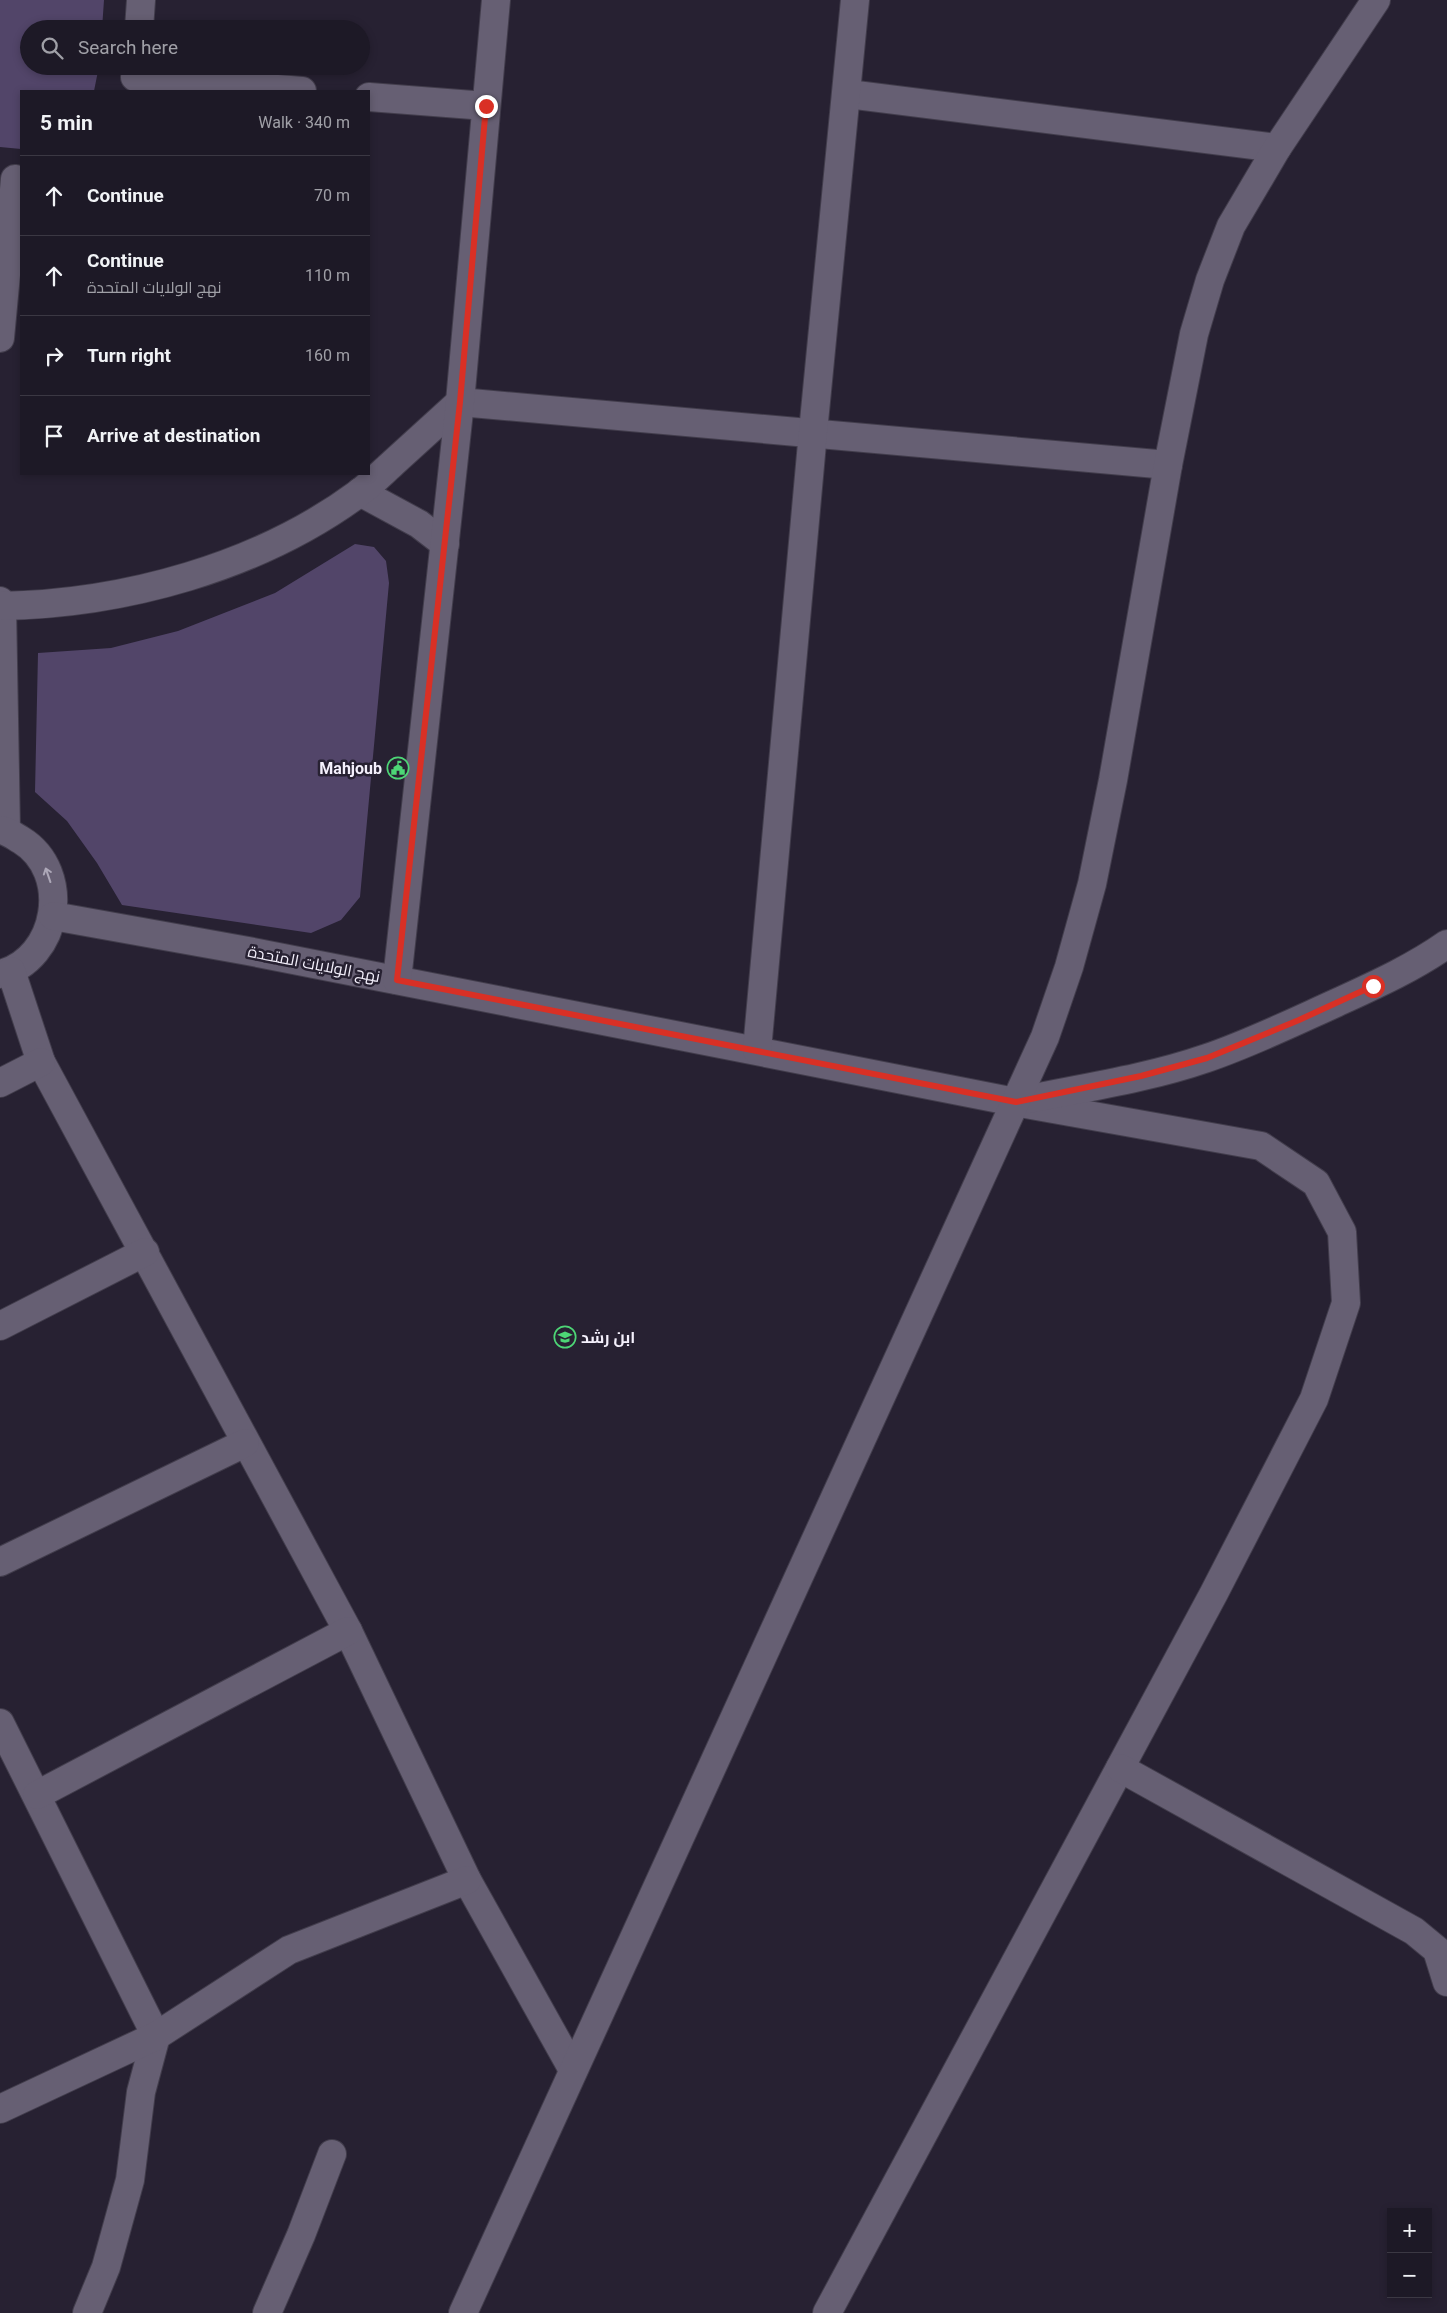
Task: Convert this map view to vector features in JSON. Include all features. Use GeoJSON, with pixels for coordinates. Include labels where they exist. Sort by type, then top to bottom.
{"type":"FeatureCollection","features":[{"type":"Feature","properties":{"kind":"street"},"geometry":{"type":"LineString","coordinates":[[140,20],[142,0]]}},
{"type":"Feature","properties":{"kind":"street"},"geometry":{"type":"LineString","coordinates":[[397,980],[460,402],[496,0]]}},
{"type":"Feature","properties":{"kind":"street"},"geometry":{"type":"LineString","coordinates":[[757,1050],[813,432],[856,0]]}},
{"type":"Feature","properties":{"kind":"street"},"geometry":{"type":"LineString","coordinates":[[463,2313],[1045,1037],[1070,967],[1092,884],[1113,780],[1168,465],[1194,334],[1210,280],[1231,226],[1278,148],[1376,0]]}},
{"type":"Feature","properties":{"kind":"street"},"geometry":{"type":"LineString","coordinates":[[134,78],[289,90]]}},
{"type":"Feature","properties":{"kind":"street"},"geometry":{"type":"LineString","coordinates":[[848,94],[1278,148]]}},
{"type":"Feature","properties":{"kind":"street"},"geometry":{"type":"LineString","coordinates":[[370,97],[486,106]]}},
{"type":"Feature","properties":{"kind":"street"},"geometry":{"type":"LineString","coordinates":[[0,338],[12,177]]}},
{"type":"Feature","properties":{"kind":"street"},"geometry":{"type":"LineString","coordinates":[[573,2070],[467,1880],[348,1632],[41,1062],[6,973],[35,954],[46,936],[53,916],[53,889],[45,864],[28,844],[3,830],[1,604],[68,603],[131,592],[223,565],[284,540],[325,516],[360,492],[460,402],[1168,465]]}},
{"type":"Feature","properties":{"kind":"street"},"geometry":{"type":"LineString","coordinates":[[360,492],[419,524],[445,544]]}},
{"type":"Feature","properties":{"kind":"street","name":"نهج الولايات المتحدة"},"geometry":{"type":"LineString","coordinates":[[53,916],[248,951],[1016,1102],[1261,1146],[1316,1183],[1342,1232],[1346,1303],[1314,1399],[1120,1768],[827,2313]]}},
{"type":"Feature","properties":{"kind":"street"},"geometry":{"type":"LineString","coordinates":[[1016,1102],[1141,1076],[1207,1058],[1299,1020],[1373,986],[1421,962],[1447,944]]}},
{"type":"Feature","properties":{"kind":"street"},"geometry":{"type":"LineString","coordinates":[[0,1083],[41,1062]]}},
{"type":"Feature","properties":{"kind":"street"},"geometry":{"type":"LineString","coordinates":[[0,1326],[145,1252]]}},
{"type":"Feature","properties":{"kind":"street"},"geometry":{"type":"LineString","coordinates":[[0,1562],[245,1443]]}},
{"type":"Feature","properties":{"kind":"street"},"geometry":{"type":"LineString","coordinates":[[37,1795],[348,1632]]}},
{"type":"Feature","properties":{"kind":"street"},"geometry":{"type":"LineString","coordinates":[[0,1723],[156,2036],[141,2092],[130,2180],[106,2267],[87,2313]]}},
{"type":"Feature","properties":{"kind":"street"},"geometry":{"type":"LineString","coordinates":[[1120,1768],[1414,1931],[1437,1950],[1447,1982]]}},
{"type":"Feature","properties":{"kind":"street"},"geometry":{"type":"LineString","coordinates":[[0,2109],[156,2036],[289,1950],[467,1880]]}},
{"type":"Feature","properties":{"kind":"street"},"geometry":{"type":"LineString","coordinates":[[266,2313],[301,2235],[332,2154]]}},
{"type":"Feature","properties":{"kind":"shaded area"},"geometry":{"type":"Polygon","coordinates":[[[0,0],[104,0],[103,20],[20,20],[20,75],[97,75],[94,90],[20,90],[20,149],[0,147],[0,0]]]}},
{"type":"Feature","properties":{"kind":"shaded area"},"geometry":{"type":"Polygon","coordinates":[[[355,544],[374,547],[386,561],[389,583],[360,897],[341,920],[311,933],[122,905],[97,863],[67,821],[35,792],[38,653],[111,648],[178,631],[275,593],[355,544]]]}},
{"type":"Feature","properties":{"kind":"place","name":"Mahjoub"},"geometry":{"type":"Point","coordinates":[398,768]}},
{"type":"Feature","properties":{"kind":"place","name":"ابن رشد"},"geometry":{"type":"Point","coordinates":[565,1337]}},
{"type":"Feature","properties":{"kind":"route"},"geometry":{"type":"LineString","coordinates":[[486,106],[460,402],[397,980],[1016,1102],[1141,1076],[1207,1058],[1299,1020],[1373,986]]}}]}
